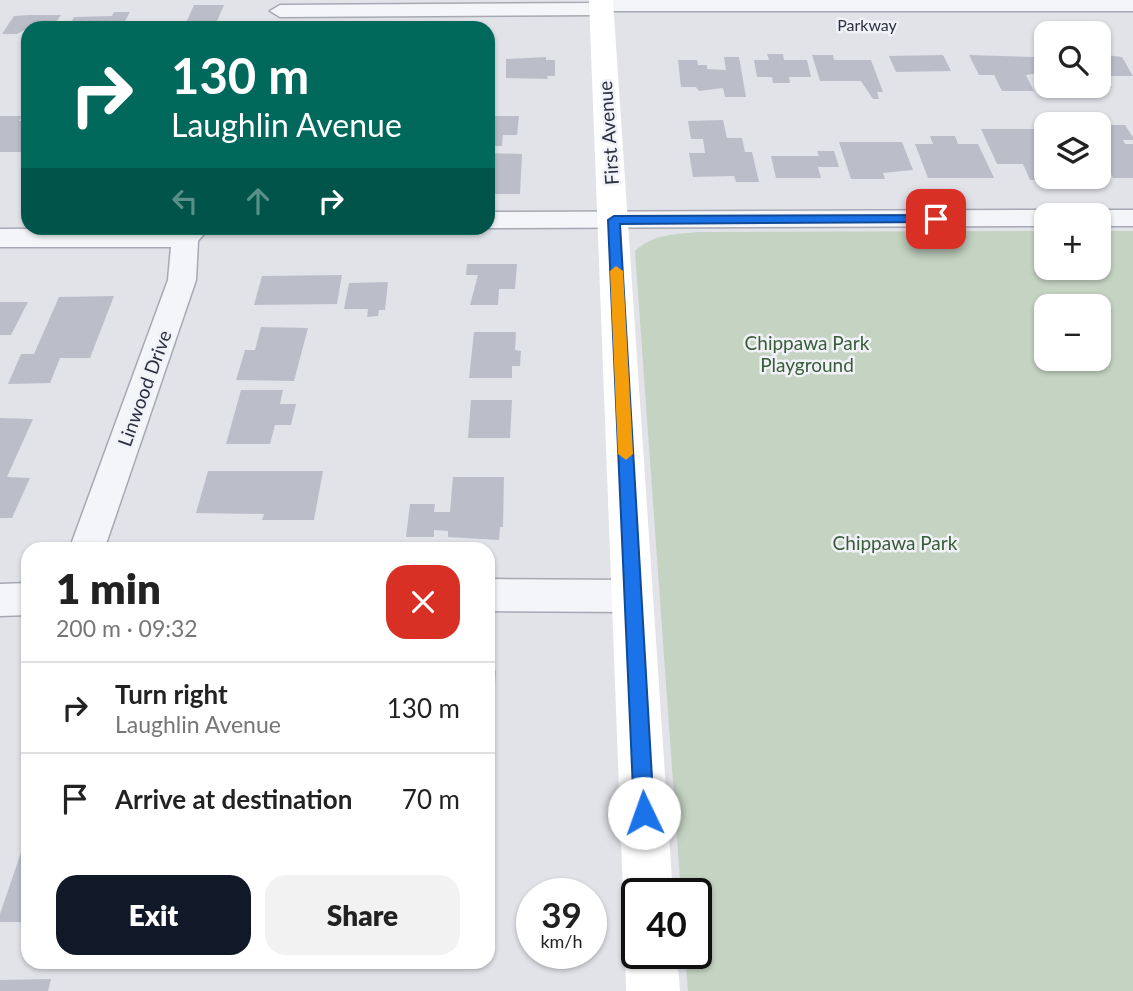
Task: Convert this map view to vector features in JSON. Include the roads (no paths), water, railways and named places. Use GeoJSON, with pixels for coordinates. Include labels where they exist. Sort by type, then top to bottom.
{"type":"FeatureCollection","features":[{"type":"Feature","properties":{"kind":"street","name":"Parkway"},"geometry":{"type":"LineString","coordinates":[[918,15],[1133,5]]}},
{"type":"Feature","properties":{"kind":"street","name":"Parkway"},"geometry":{"type":"LineString","coordinates":[[279,13],[601,10],[918,15],[1133,24]]}},
{"type":"Feature","properties":{"kind":"street","name":"First Avenue"},"geometry":{"type":"LineString","coordinates":[[601,10],[647,878]]}},
{"type":"Feature","properties":{"kind":"street"},"geometry":{"type":"LineString","coordinates":[[495,220],[1034,218]]}},
{"type":"Feature","properties":{"kind":"street"},"geometry":{"type":"LineString","coordinates":[[1111,218],[1133,218]]}},
{"type":"Feature","properties":{"kind":"street"},"geometry":{"type":"LineString","coordinates":[[0,238],[115,235]]}},
{"type":"Feature","properties":{"kind":"street","name":"Linwood Drive"},"geometry":{"type":"LineString","coordinates":[[89,542],[182,280],[191,235]]}},
{"type":"Feature","properties":{"kind":"street"},"geometry":{"type":"LineString","coordinates":[[495,595],[633,596]]}},
{"type":"Feature","properties":{"kind":"street"},"geometry":{"type":"LineString","coordinates":[[0,600],[21,598]]}},
{"type":"Feature","properties":{"kind":"street"},"geometry":{"type":"LineString","coordinates":[[652,969],[653,991]]}},
{"type":"Feature","properties":{"kind":"park label","name":"Chippawa Park Playground"},"geometry":{"type":"Point","coordinates":[807,353]}},
{"type":"Feature","properties":{"kind":"park label","name":"Chippawa Park"},"geometry":{"type":"Point","coordinates":[895,542]}}]}
